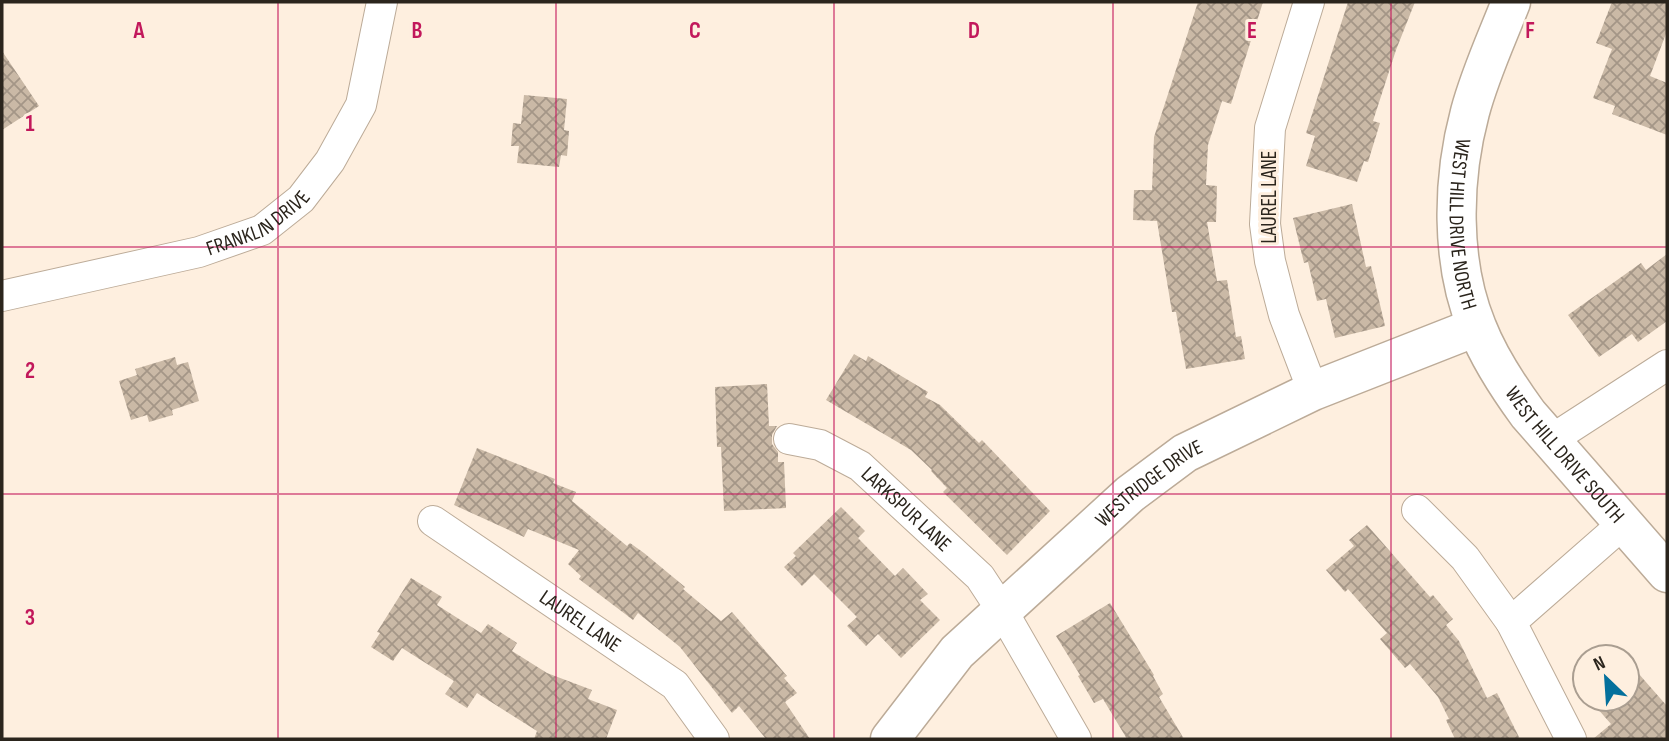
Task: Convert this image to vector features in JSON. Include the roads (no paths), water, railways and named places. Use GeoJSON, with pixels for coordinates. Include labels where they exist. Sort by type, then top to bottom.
{"type":"FeatureCollection","features":[{"type":"Feature","properties":{"kind":"street","name":"FRANKLIN DRIVE"},"geometry":{"type":"LineString","coordinates":[[2,296],[199,252],[262,230],[301,200],[330,161],[361,106],[382,2]]}},
{"type":"Feature","properties":{"kind":"street","name":"LAUREL LANE"},"geometry":{"type":"LineString","coordinates":[[1310,2],[1301,23],[1270,128],[1265,224],[1270,261],[1284,315],[1313,391]]}},
{"type":"Feature","properties":{"kind":"street","name":"WEST HILL DRIVE NORTH"},"geometry":{"type":"LineString","coordinates":[[1476,327],[1462,276],[1456,219],[1458,169],[1470,111],[1511,2]]}},
{"type":"Feature","properties":{"kind":"street","name":"WESTRIDGE DRIVE"},"geometry":{"type":"LineString","coordinates":[[890,739],[957,652],[1130,494],[1185,453],[1313,391],[1476,327]]}},
{"type":"Feature","properties":{"kind":"street","name":"WEST HILL DRIVE SOUTH"},"geometry":{"type":"LineString","coordinates":[[1476,327],[1511,391],[1667,573]]}},
{"type":"Feature","properties":{"kind":"street"},"geometry":{"type":"LineString","coordinates":[[1551,440],[1667,365]]}},
{"type":"Feature","properties":{"kind":"street","name":"LARKSPUR LANE"},"geometry":{"type":"LineString","coordinates":[[789,439],[820,445],[860,466],[980,577],[1076,739]]}},
{"type":"Feature","properties":{"kind":"street"},"geometry":{"type":"LineString","coordinates":[[1417,510],[1465,558],[1511,622],[1571,739]]}},
{"type":"Feature","properties":{"kind":"street","name":"LAUREL LANE"},"geometry":{"type":"LineString","coordinates":[[433,520],[675,685],[713,739]]}},
{"type":"Feature","properties":{"kind":"street"},"geometry":{"type":"LineString","coordinates":[[1511,622],[1624,523]]}}]}
